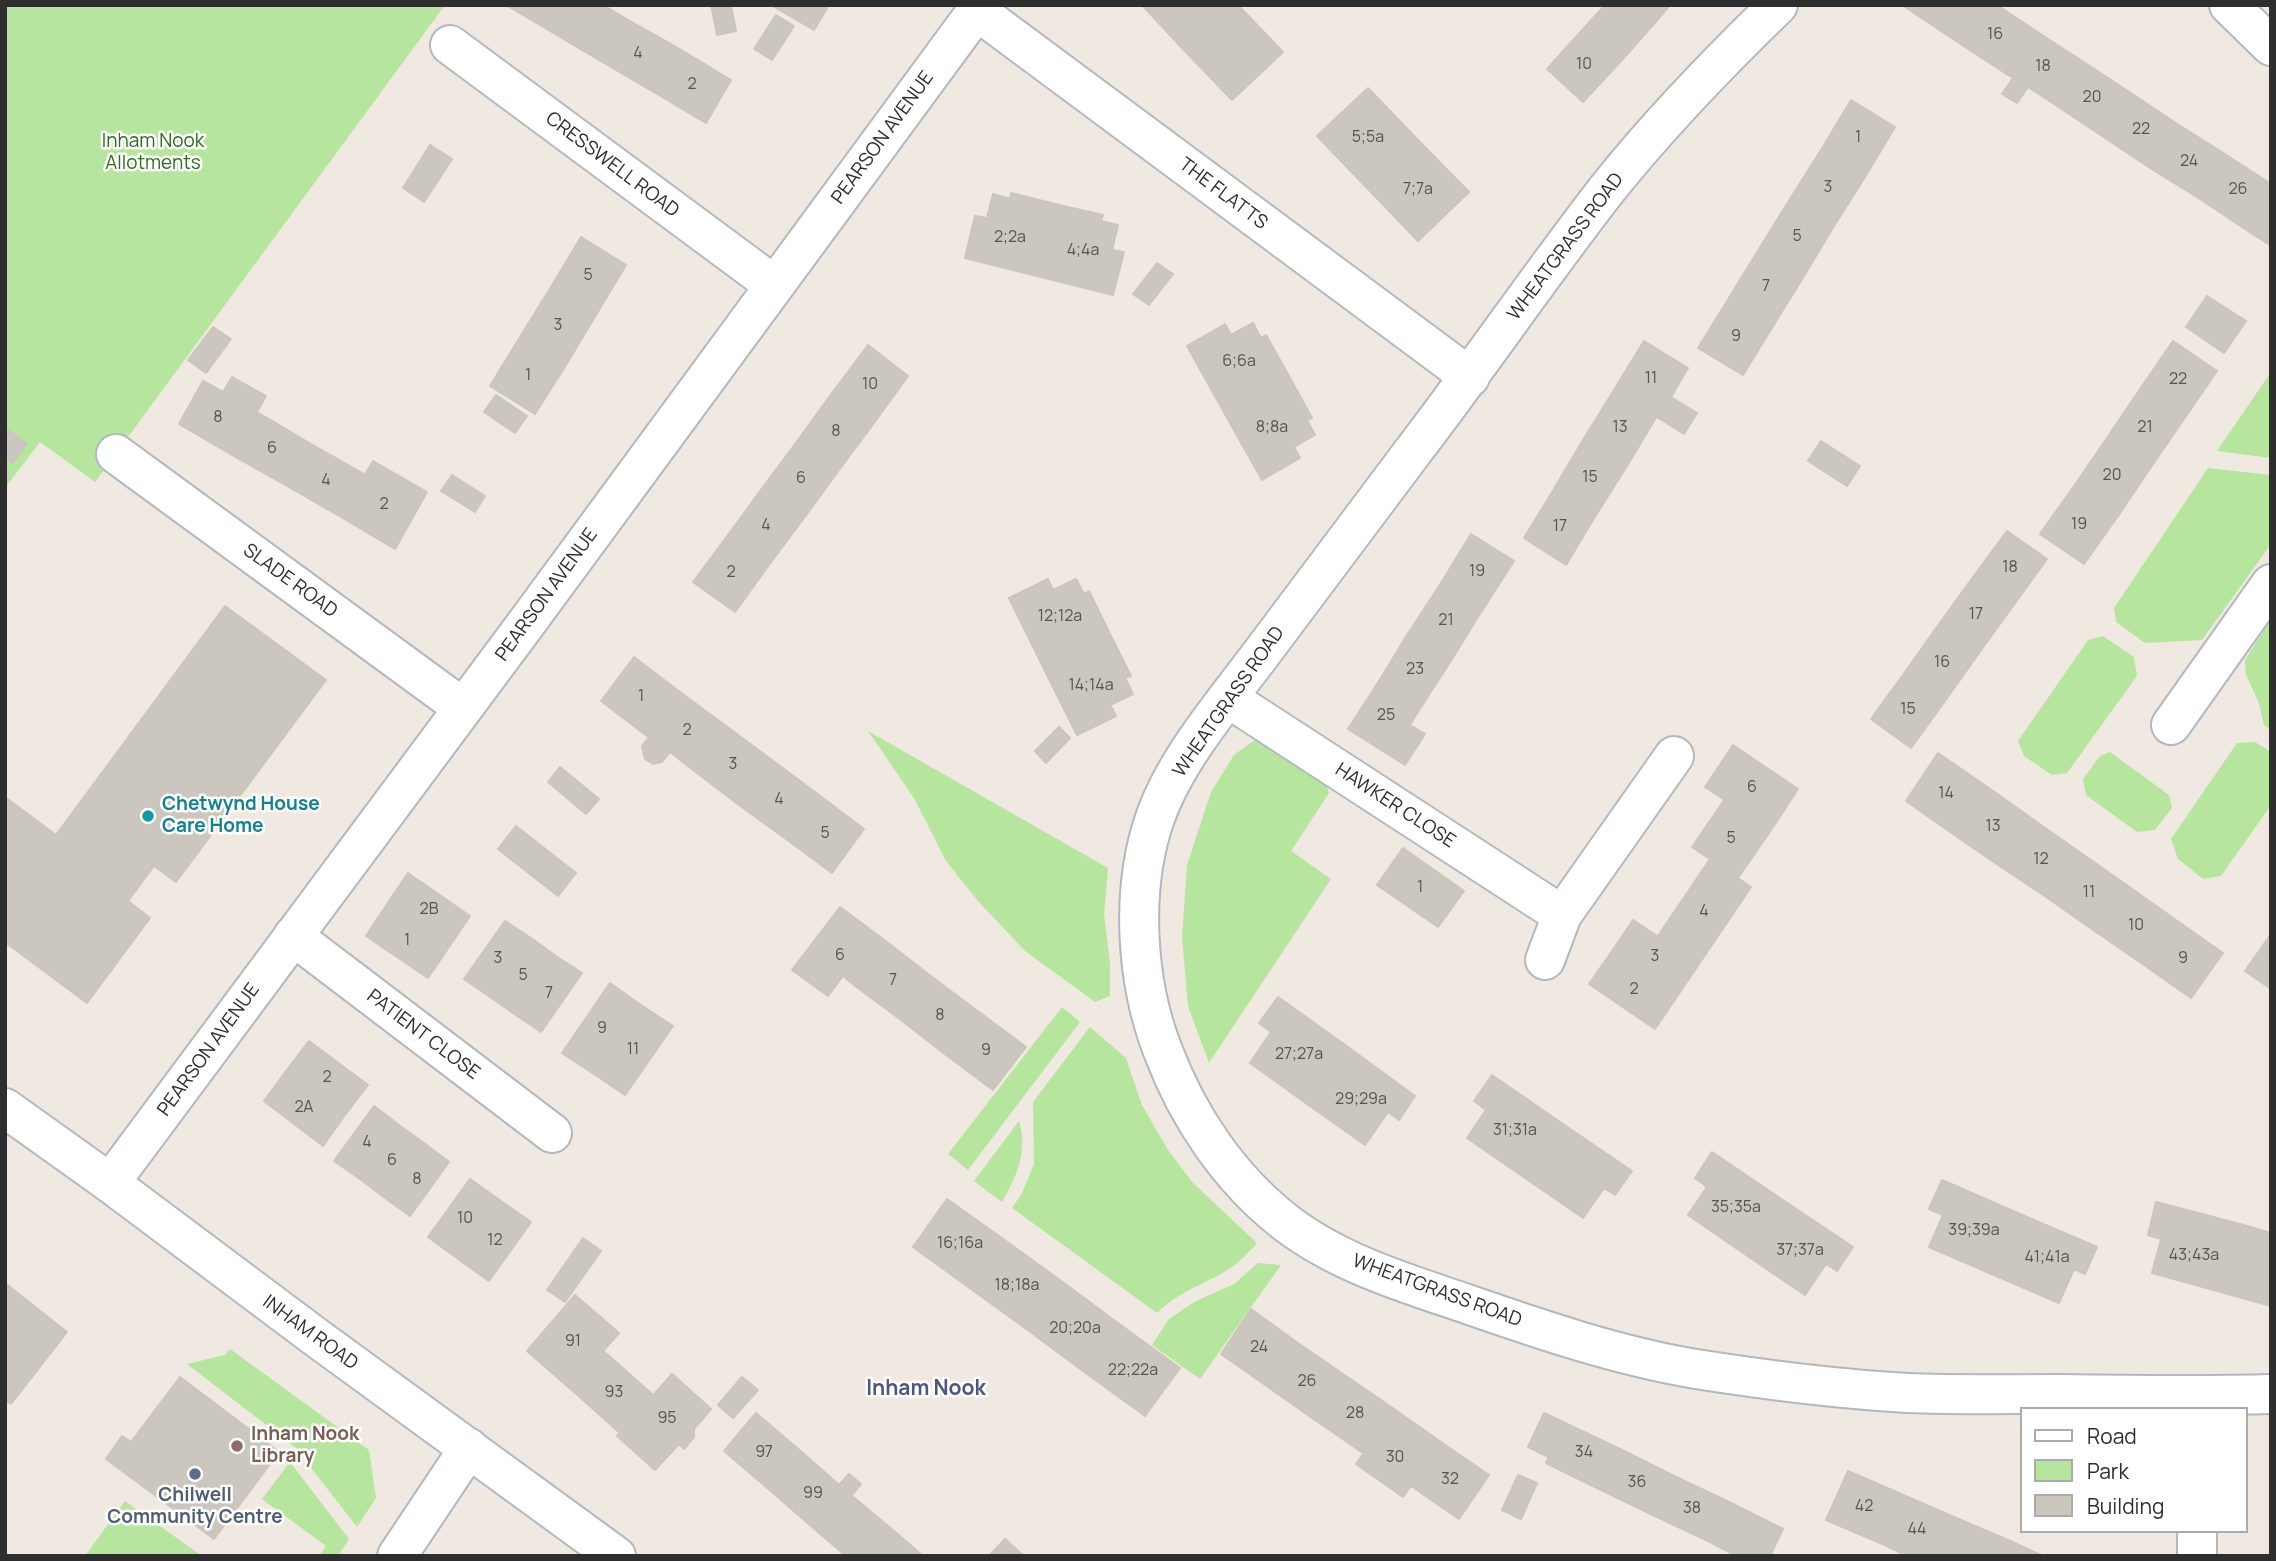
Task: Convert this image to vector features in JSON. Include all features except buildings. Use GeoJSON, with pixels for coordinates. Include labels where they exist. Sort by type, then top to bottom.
{"type":"FeatureCollection","features":[{"type":"Feature","properties":{"kind":"street","name":"WHEATGRASS ROAD"},"geometry":{"type":"LineString","coordinates":[[1778,5],[1705,75],[1609,187],[1470,377],[1228,698],[1181,766],[1156,816],[1142,875],[1140,954],[1152,1023],[1179,1090],[1205,1136],[1242,1181],[1284,1221],[1347,1259],[1413,1286],[1598,1346],[1691,1368],[1776,1379],[1908,1393],[2196,1402],[2271,1394]]}},
{"type":"Feature","properties":{"kind":"street"},"geometry":{"type":"LineString","coordinates":[[2230,5],[2271,46]]}},
{"type":"Feature","properties":{"kind":"street","name":"THE FLATTS"},"geometry":{"type":"LineString","coordinates":[[979,8],[1470,377]]}},
{"type":"Feature","properties":{"kind":"street","name":"PEARSON AVENUE"},"geometry":{"type":"LineString","coordinates":[[110,1183],[979,8]]}},
{"type":"Feature","properties":{"kind":"street","name":"CRESSWELL ROAD"},"geometry":{"type":"LineString","coordinates":[[450,45],[774,285]]}},
{"type":"Feature","properties":{"kind":"street","name":"SLADE ROAD"},"geometry":{"type":"LineString","coordinates":[[116,454],[463,708]]}},
{"type":"Feature","properties":{"kind":"street"},"geometry":{"type":"LineString","coordinates":[[2171,726],[2271,584]]}},
{"type":"Feature","properties":{"kind":"street","name":"HAWKER CLOSE"},"geometry":{"type":"LineString","coordinates":[[1228,698],[1562,915]]}},
{"type":"Feature","properties":{"kind":"street"},"geometry":{"type":"LineString","coordinates":[[1545,960],[1562,915],[1674,756]]}},
{"type":"Feature","properties":{"kind":"street","name":"PATIENT CLOSE"},"geometry":{"type":"LineString","coordinates":[[293,936],[552,1133]]}},
{"type":"Feature","properties":{"kind":"street","name":"INHAM ROAD"},"geometry":{"type":"LineString","coordinates":[[5,1108],[616,1556]]}},
{"type":"Feature","properties":{"kind":"street"},"geometry":{"type":"LineString","coordinates":[[397,1556],[469,1448]]}},
{"type":"Feature","properties":{"kind":"street"},"geometry":{"type":"LineString","coordinates":[[2197,1533],[2197,1556]]}},
{"type":"Feature","properties":{"kind":"green space","name":"Inham Nook Allotments"},"geometry":{"type":"Polygon","coordinates":[[[5,5],[445,5],[95,482],[40,442],[5,488],[5,5]]]}},
{"type":"Feature","properties":{"kind":"green space"},"geometry":{"type":"Polygon","coordinates":[[[2271,372],[2271,458],[2217,451],[2271,372]]]}},
{"type":"Feature","properties":{"kind":"green space"},"geometry":{"type":"Polygon","coordinates":[[[2208,468],[2271,475],[2271,544],[2202,640],[2145,643],[2116,622],[2114,608],[2208,468]]]}},
{"type":"Feature","properties":{"kind":"green space"},"geometry":{"type":"Polygon","coordinates":[[[2271,619],[2271,730],[2264,725],[2259,703],[2246,675],[2245,660],[2271,619]]]}},
{"type":"Feature","properties":{"kind":"green space"},"geometry":{"type":"Polygon","coordinates":[[[2103,636],[2134,657],[2137,676],[2067,773],[2052,775],[2024,756],[2018,741],[2088,640],[2103,636]]]}},
{"type":"Feature","properties":{"kind":"green space"},"geometry":{"type":"Polygon","coordinates":[[[868,731],[1108,868],[1104,914],[1110,963],[1110,996],[1095,1002],[1025,951],[978,901],[946,861],[914,798],[868,731]]]}},
{"type":"Feature","properties":{"kind":"green space"},"geometry":{"type":"Polygon","coordinates":[[[1256,739],[1324,778],[1329,793],[1291,851],[1331,879],[1209,1063],[1188,1006],[1182,938],[1187,865],[1211,792],[1234,755],[1256,739]]]}},
{"type":"Feature","properties":{"kind":"green space"},"geometry":{"type":"Polygon","coordinates":[[[2255,742],[2271,752],[2271,805],[2221,876],[2203,879],[2178,859],[2171,839],[2237,743],[2255,742]]]}},
{"type":"Feature","properties":{"kind":"green space"},"geometry":{"type":"Polygon","coordinates":[[[2110,752],[2169,795],[2172,808],[2155,830],[2137,832],[2086,795],[2083,779],[2100,756],[2110,752]]]}},
{"type":"Feature","properties":{"kind":"green space"},"geometry":{"type":"Polygon","coordinates":[[[1062,1007],[1080,1022],[968,1170],[948,1154],[1062,1007]]]}},
{"type":"Feature","properties":{"kind":"green space"},"geometry":{"type":"Polygon","coordinates":[[[1090,1027],[1126,1058],[1142,1105],[1168,1150],[1193,1183],[1257,1243],[1230,1268],[1178,1296],[1157,1313],[1012,1208],[1022,1193],[1034,1164],[1033,1102],[1090,1027]]]}},
{"type":"Feature","properties":{"kind":"green space"},"geometry":{"type":"Polygon","coordinates":[[[1019,1121],[1022,1143],[1020,1163],[1002,1202],[974,1181],[1019,1121]]]}},
{"type":"Feature","properties":{"kind":"green space"},"geometry":{"type":"Polygon","coordinates":[[[1258,1263],[1281,1265],[1200,1379],[1152,1345],[1169,1319],[1194,1302],[1234,1284],[1258,1263]]]}},
{"type":"Feature","properties":{"kind":"green space"},"geometry":{"type":"Polygon","coordinates":[[[230,1349],[369,1450],[376,1498],[357,1527],[295,1447],[187,1364],[225,1355],[230,1349]]]}},
{"type":"Feature","properties":{"kind":"green space"},"geometry":{"type":"Polygon","coordinates":[[[290,1462],[349,1539],[338,1556],[319,1556],[326,1546],[262,1499],[290,1462]]]}},
{"type":"Feature","properties":{"kind":"green space"},"geometry":{"type":"Polygon","coordinates":[[[125,1501],[202,1556],[85,1556],[125,1501]]]}},
{"type":"Feature","properties":{"kind":"place","name":"Chetwynd House Care Home"},"geometry":{"type":"Point","coordinates":[148,816]}},
{"type":"Feature","properties":{"kind":"place","name":"Inham Nook Library"},"geometry":{"type":"Point","coordinates":[237,1446]}},
{"type":"Feature","properties":{"kind":"place","name":"Chilwell Community Centre"},"geometry":{"type":"Point","coordinates":[195,1474]}},
{"type":"Feature","properties":{"kind":"district","name":"Inham Nook"},"geometry":{"type":"Point","coordinates":[926,1389]}}]}
